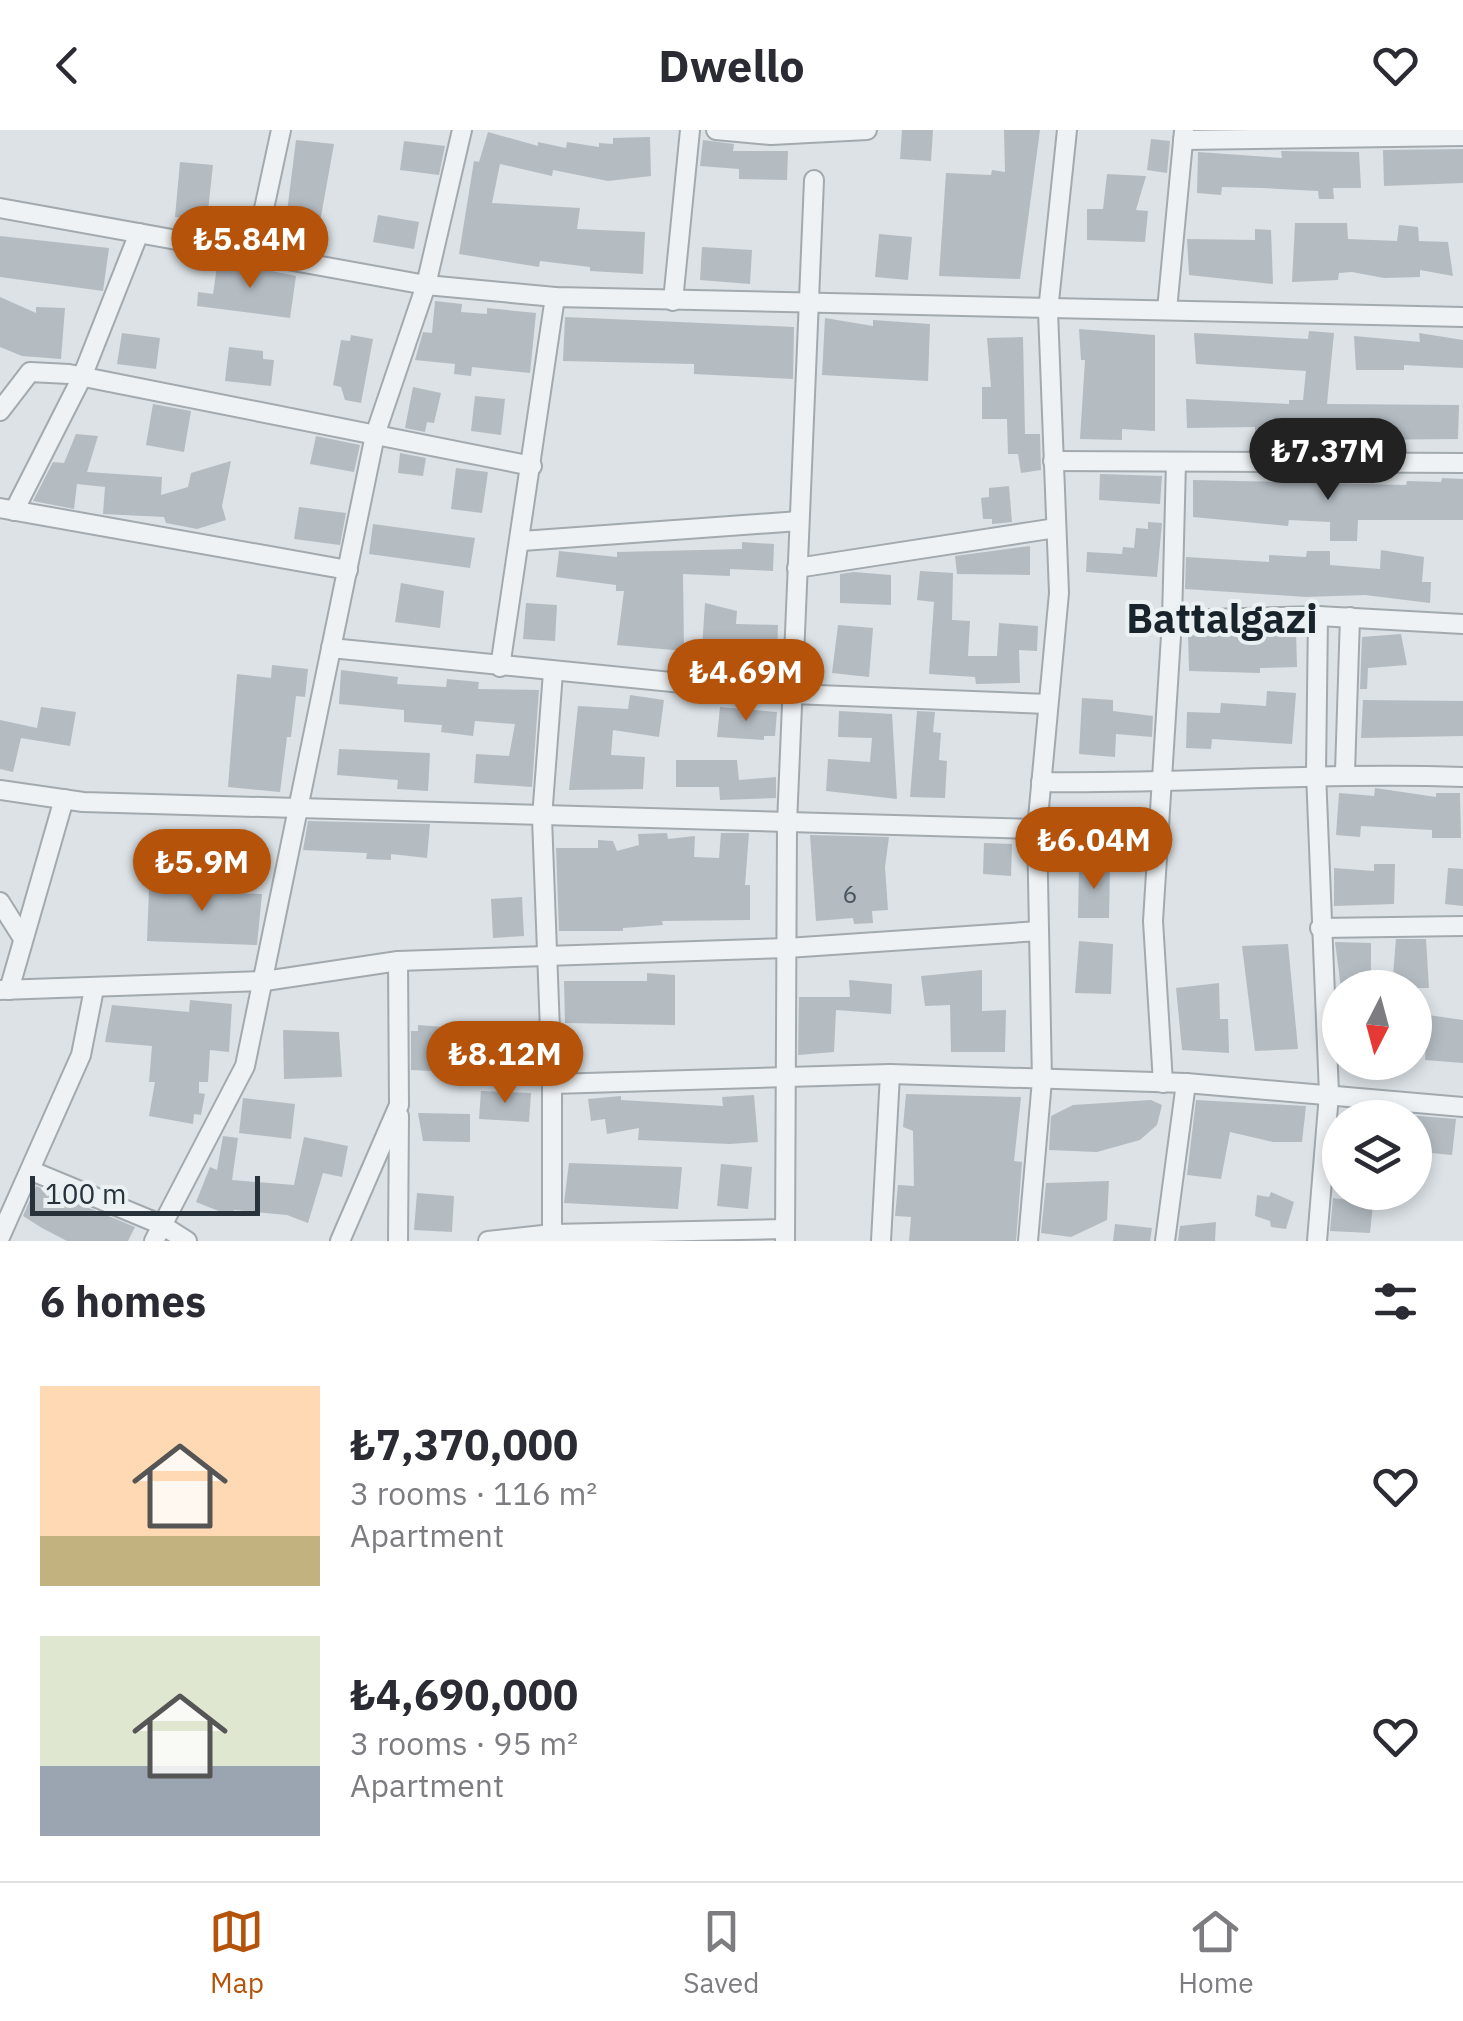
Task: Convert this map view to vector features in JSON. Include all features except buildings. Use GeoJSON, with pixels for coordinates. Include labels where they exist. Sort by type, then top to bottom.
{"type":"FeatureCollection","features":[{"type":"Feature","properties":{"kind":"street"},"geometry":{"type":"LineString","coordinates":[[254,255],[281,130]]}},
{"type":"Feature","properties":{"kind":"street"},"geometry":{"type":"LineString","coordinates":[[158,1233],[245,1066],[266,981],[298,805],[376,435],[426,284],[462,130]]}},
{"type":"Feature","properties":{"kind":"street"},"geometry":{"type":"LineString","coordinates":[[674,301],[690,130]]}},
{"type":"Feature","properties":{"kind":"street"},"geometry":{"type":"LineString","coordinates":[[716,130],[771,135],[867,130]]}},
{"type":"Feature","properties":{"kind":"street"},"geometry":{"type":"LineString","coordinates":[[1028,1241],[1042,1080],[1037,829],[1058,594],[1048,311],[1066,130]]}},
{"type":"Feature","properties":{"kind":"street"},"geometry":{"type":"LineString","coordinates":[[1167,310],[1184,135],[1463,136]]}},
{"type":"Feature","properties":{"kind":"street"},"geometry":{"type":"LineString","coordinates":[[488,1241],[785,1235],[787,824],[814,180]]}},
{"type":"Feature","properties":{"kind":"street"},"geometry":{"type":"LineString","coordinates":[[0,208],[426,284],[556,298],[1463,318]]}},
{"type":"Feature","properties":{"kind":"street"},"geometry":{"type":"LineString","coordinates":[[139,233],[82,376],[7,509],[348,570]]}},
{"type":"Feature","properties":{"kind":"street"},"geometry":{"type":"LineString","coordinates":[[500,667],[556,298]]}},
{"type":"Feature","properties":{"kind":"street"},"geometry":{"type":"LineString","coordinates":[[0,411],[30,372],[82,376],[532,466]]}},
{"type":"Feature","properties":{"kind":"street"},"geometry":{"type":"LineString","coordinates":[[1054,461],[1463,463]]}},
{"type":"Feature","properties":{"kind":"street"},"geometry":{"type":"LineString","coordinates":[[1163,1082],[1153,920],[1172,620],[1176,462]]}},
{"type":"Feature","properties":{"kind":"street"},"geometry":{"type":"LineString","coordinates":[[522,541],[799,521]]}},
{"type":"Feature","properties":{"kind":"street"},"geometry":{"type":"LineString","coordinates":[[797,568],[1056,528]]}},
{"type":"Feature","properties":{"kind":"street"},"geometry":{"type":"LineString","coordinates":[[1172,620],[1318,616],[1463,624]]}},
{"type":"Feature","properties":{"kind":"street"},"geometry":{"type":"LineString","coordinates":[[1317,1241],[1328,1094],[1316,773],[1318,616]]}},
{"type":"Feature","properties":{"kind":"street"},"geometry":{"type":"LineString","coordinates":[[1345,772],[1350,618]]}},
{"type":"Feature","properties":{"kind":"street"},"geometry":{"type":"LineString","coordinates":[[331,648],[792,694],[1048,704]]}},
{"type":"Feature","properties":{"kind":"street"},"geometry":{"type":"LineString","coordinates":[[552,672],[542,818],[549,955],[552,1238]]}},
{"type":"Feature","properties":{"kind":"street"},"geometry":{"type":"LineString","coordinates":[[1042,782],[1160,784],[1345,772],[1463,777]]}},
{"type":"Feature","properties":{"kind":"street"},"geometry":{"type":"LineString","coordinates":[[0,790],[64,800],[298,805],[542,818],[1037,829]]}},
{"type":"Feature","properties":{"kind":"street"},"geometry":{"type":"LineString","coordinates":[[64,800],[5,990],[266,981],[398,961],[787,948],[1039,930]]}},
{"type":"Feature","properties":{"kind":"street"},"geometry":{"type":"LineString","coordinates":[[0,902],[22,937]]}},
{"type":"Feature","properties":{"kind":"street"},"geometry":{"type":"LineString","coordinates":[[1320,928],[1463,926]]}},
{"type":"Feature","properties":{"kind":"street"},"geometry":{"type":"LineString","coordinates":[[398,961],[398,1241]]}},
{"type":"Feature","properties":{"kind":"street"},"geometry":{"type":"LineString","coordinates":[[0,1237],[81,1055],[94,989]]}},
{"type":"Feature","properties":{"kind":"street"},"geometry":{"type":"LineString","coordinates":[[552,1084],[890,1074],[1186,1083],[1463,1107]]}},
{"type":"Feature","properties":{"kind":"street"},"geometry":{"type":"LineString","coordinates":[[881,1241],[890,1074]]}},
{"type":"Feature","properties":{"kind":"street"},"geometry":{"type":"LineString","coordinates":[[1165,1241],[1186,1083]]}},
{"type":"Feature","properties":{"kind":"street"},"geometry":{"type":"LineString","coordinates":[[340,1241],[399,1106]]}},
{"type":"Feature","properties":{"kind":"street"},"geometry":{"type":"LineString","coordinates":[[32,1171],[158,1233],[187,1241]]}},
{"type":"Feature","properties":{"kind":"district","name":"Battalgazi"},"geometry":{"type":"Point","coordinates":[1222,619]}}]}
